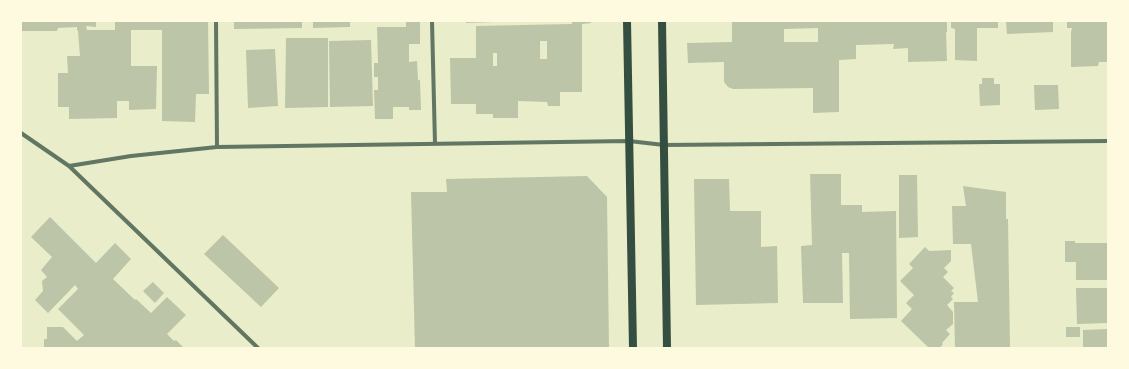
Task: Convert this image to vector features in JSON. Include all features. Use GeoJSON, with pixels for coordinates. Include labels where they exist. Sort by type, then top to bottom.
{"type":"FeatureCollection","features":[{"type":"Feature","properties":{"kind":"main road"},"geometry":{"type":"LineString","coordinates":[[627,21],[633,348]]}},
{"type":"Feature","properties":{"kind":"main road"},"geometry":{"type":"LineString","coordinates":[[662,21],[667,348]]}},
{"type":"Feature","properties":{"kind":"street"},"geometry":{"type":"LineString","coordinates":[[216,21],[217,147]]}},
{"type":"Feature","properties":{"kind":"street"},"geometry":{"type":"LineString","coordinates":[[432,21],[435,144]]}},
{"type":"Feature","properties":{"kind":"street"},"geometry":{"type":"LineString","coordinates":[[21,133],[69,166],[258,348]]}},
{"type":"Feature","properties":{"kind":"street"},"geometry":{"type":"LineString","coordinates":[[69,166],[131,156],[217,147],[629,141],[664,145],[1108,141]]}},
{"type":"Feature","properties":{"kind":"building"},"geometry":{"type":"Polygon","coordinates":[[[21,21],[96,21],[96,27],[86,26],[87,30],[115,30],[115,21],[208,21],[209,94],[196,94],[195,122],[162,121],[162,30],[131,30],[131,66],[157,66],[156,109],[129,110],[129,101],[117,101],[117,118],[69,119],[69,107],[58,107],[58,73],[68,73],[67,56],[80,56],[77,27],[58,28],[57,31],[21,31],[21,21]]]}},
{"type":"Feature","properties":{"kind":"building"},"geometry":{"type":"Polygon","coordinates":[[[234,21],[302,21],[302,28],[234,29],[234,21]]]}},
{"type":"Feature","properties":{"kind":"building"},"geometry":{"type":"Polygon","coordinates":[[[313,21],[350,21],[350,27],[313,28],[313,21]]]}},
{"type":"Feature","properties":{"kind":"building"},"geometry":{"type":"Polygon","coordinates":[[[406,21],[420,21],[420,44],[409,44],[409,62],[417,61],[418,80],[420,80],[421,110],[409,110],[409,107],[393,107],[393,119],[375,119],[374,90],[378,90],[378,77],[374,77],[374,63],[378,63],[377,27],[406,27],[406,21]]]}},
{"type":"Feature","properties":{"kind":"building"},"geometry":{"type":"Polygon","coordinates":[[[466,21],[494,21],[494,22],[466,23],[466,21]]]}},
{"type":"Feature","properties":{"kind":"building"},"geometry":{"type":"Polygon","coordinates":[[[572,21],[591,21],[591,23],[582,24],[582,92],[560,92],[560,106],[548,106],[547,102],[518,101],[518,118],[493,118],[493,114],[476,114],[476,104],[451,104],[450,58],[476,58],[476,26],[572,24],[572,21]],[[540,41],[540,59],[547,59],[547,41],[540,41]],[[493,53],[493,66],[497,66],[497,53],[493,53]]]}},
{"type":"Feature","properties":{"kind":"building"},"geometry":{"type":"Polygon","coordinates":[[[732,21],[947,21],[947,61],[908,62],[908,48],[893,49],[894,44],[856,45],[856,59],[839,60],[839,112],[813,113],[813,88],[733,89],[728,87],[724,82],[724,62],[688,63],[687,43],[732,42],[732,21]],[[818,28],[784,29],[784,42],[818,42],[818,28]]]}},
{"type":"Feature","properties":{"kind":"building"},"geometry":{"type":"Polygon","coordinates":[[[951,21],[998,21],[998,28],[977,28],[977,61],[955,60],[955,29],[951,28],[951,21]]]}},
{"type":"Feature","properties":{"kind":"building"},"geometry":{"type":"Polygon","coordinates":[[[1006,21],[1053,21],[1053,32],[1007,34],[1006,21]]]}},
{"type":"Feature","properties":{"kind":"building"},"geometry":{"type":"Polygon","coordinates":[[[1067,21],[1108,21],[1108,62],[1099,62],[1098,66],[1071,67],[1072,28],[1067,28],[1067,21]]]}},
{"type":"Feature","properties":{"kind":"building"},"geometry":{"type":"Polygon","coordinates":[[[286,38],[328,38],[328,107],[285,108],[286,38]]]}},
{"type":"Feature","properties":{"kind":"building"},"geometry":{"type":"Polygon","coordinates":[[[371,40],[373,106],[330,107],[329,41],[371,40]]]}},
{"type":"Feature","properties":{"kind":"building"},"geometry":{"type":"Polygon","coordinates":[[[275,49],[278,106],[248,108],[246,50],[275,49]]]}},
{"type":"Feature","properties":{"kind":"building"},"geometry":{"type":"Polygon","coordinates":[[[982,78],[994,78],[994,84],[1000,84],[1000,105],[980,106],[979,84],[982,84],[982,78]]]}},
{"type":"Feature","properties":{"kind":"building"},"geometry":{"type":"Polygon","coordinates":[[[1034,85],[1058,85],[1059,109],[1035,110],[1034,85]]]}},
{"type":"Feature","properties":{"kind":"building"},"geometry":{"type":"Polygon","coordinates":[[[810,174],[841,174],[841,205],[862,205],[862,212],[896,211],[897,318],[850,319],[849,253],[842,253],[843,303],[803,303],[801,246],[812,245],[810,174]]]}},
{"type":"Feature","properties":{"kind":"building"},"geometry":{"type":"Polygon","coordinates":[[[899,175],[917,175],[918,237],[899,238],[899,175]]]}},
{"type":"Feature","properties":{"kind":"building"},"geometry":{"type":"Polygon","coordinates":[[[587,176],[607,197],[609,348],[415,348],[411,192],[447,192],[446,179],[587,176]]]}},
{"type":"Feature","properties":{"kind":"building"},"geometry":{"type":"Polygon","coordinates":[[[694,179],[729,179],[730,211],[761,211],[761,247],[777,246],[778,303],[696,305],[694,179]]]}},
{"type":"Feature","properties":{"kind":"building"},"geometry":{"type":"Polygon","coordinates":[[[963,186],[1006,192],[1006,219],[1008,219],[1010,348],[955,348],[954,302],[978,302],[971,244],[953,244],[952,206],[966,206],[963,186]]]}},
{"type":"Feature","properties":{"kind":"building"},"geometry":{"type":"Polygon","coordinates":[[[50,217],[96,263],[115,243],[131,259],[113,279],[151,313],[167,297],[186,315],[167,334],[184,348],[44,348],[44,339],[47,339],[47,327],[63,327],[77,341],[84,335],[58,309],[78,289],[75,285],[48,313],[35,300],[43,291],[42,281],[47,277],[41,270],[52,257],[31,237],[50,217]]]}},
{"type":"Feature","properties":{"kind":"building"},"geometry":{"type":"Polygon","coordinates":[[[223,235],[279,288],[261,307],[204,254],[223,235]]]}},
{"type":"Feature","properties":{"kind":"building"},"geometry":{"type":"Polygon","coordinates":[[[1065,241],[1075,241],[1075,243],[1108,243],[1108,280],[1076,280],[1076,262],[1065,262],[1065,241]]]}},
{"type":"Feature","properties":{"kind":"building"},"geometry":{"type":"Polygon","coordinates":[[[925,247],[929,251],[951,250],[951,261],[944,268],[948,272],[943,277],[954,288],[951,291],[954,293],[951,297],[953,299],[947,305],[953,312],[953,324],[946,330],[950,334],[942,343],[943,344],[940,348],[929,348],[901,321],[912,309],[906,303],[914,295],[900,281],[913,268],[909,264],[925,247]]]}},
{"type":"Feature","properties":{"kind":"building"},"geometry":{"type":"Polygon","coordinates":[[[153,282],[164,293],[155,303],[143,291],[153,282]]]}},
{"type":"Feature","properties":{"kind":"building"},"geometry":{"type":"Polygon","coordinates":[[[1076,288],[1108,288],[1108,323],[1077,324],[1076,288]]]}},
{"type":"Feature","properties":{"kind":"building"},"geometry":{"type":"Polygon","coordinates":[[[1066,327],[1080,327],[1080,337],[1066,337],[1066,327]]]}},
{"type":"Feature","properties":{"kind":"building"},"geometry":{"type":"Polygon","coordinates":[[[1108,329],[1108,348],[1083,348],[1083,330],[1108,329]]]}}]}
